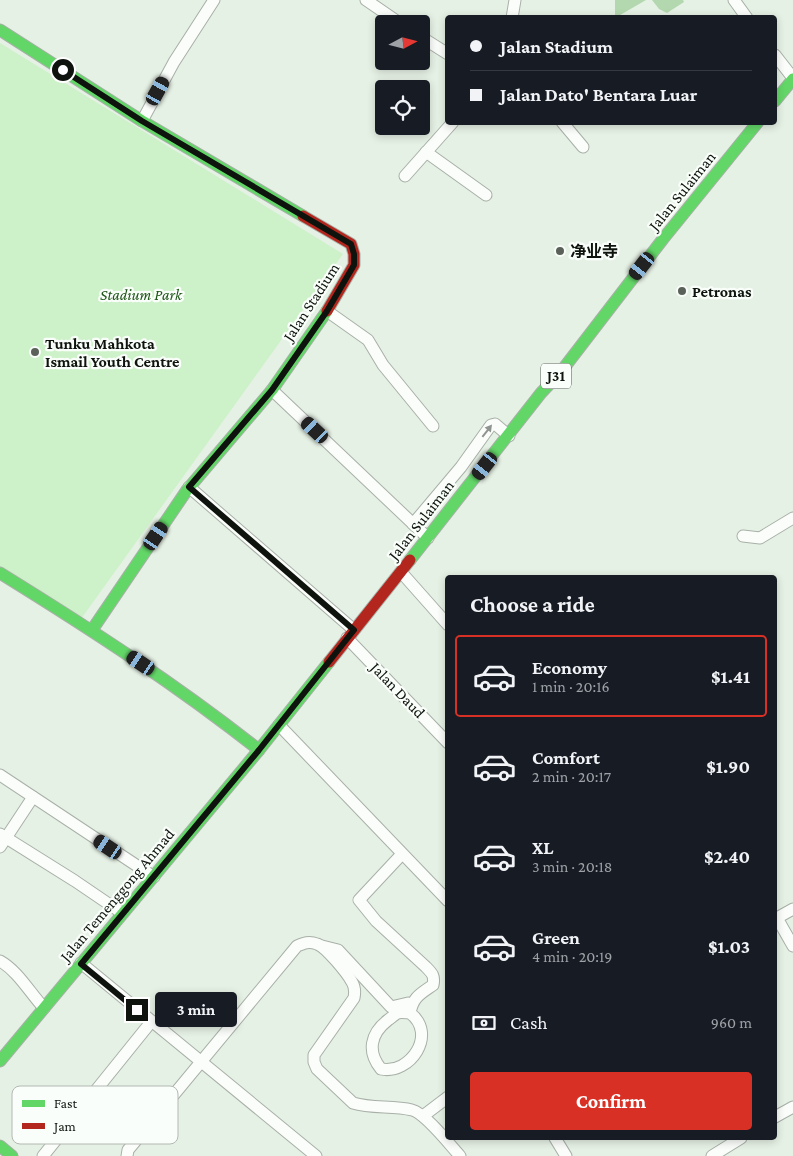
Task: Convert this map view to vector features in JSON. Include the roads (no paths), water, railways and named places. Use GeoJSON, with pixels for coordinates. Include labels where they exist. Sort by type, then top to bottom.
{"type":"FeatureCollection","features":[{"type":"Feature","properties":{"kind":"main road","name":"Jalan Stadium"},"geometry":{"type":"LineString","coordinates":[[0,30],[142,121],[351,244],[354,254],[354,265],[327,311],[272,390],[189,487],[92,630]]}},
{"type":"Feature","properties":{"kind":"main road"},"geometry":{"type":"LineString","coordinates":[[777,99],[793,79]]}},
{"type":"Feature","properties":{"kind":"main road","name":"Jalan Sulaiman"},"geometry":{"type":"LineString","coordinates":[[259,750],[756,125]]}},
{"type":"Feature","properties":{"kind":"main road"},"geometry":{"type":"LineString","coordinates":[[0,573],[92,630],[225,723],[259,750]]}},
{"type":"Feature","properties":{"kind":"main road","name":"Jalan Temenggong Ahmad"},"geometry":{"type":"LineString","coordinates":[[0,1061],[259,750]]}},
{"type":"Feature","properties":{"kind":"main road"},"geometry":{"type":"LineString","coordinates":[[0,1146],[12,1156]]}},
{"type":"Feature","properties":{"kind":"street"},"geometry":{"type":"LineString","coordinates":[[142,121],[174,62],[214,0]]}},
{"type":"Feature","properties":{"kind":"street"},"geometry":{"type":"LineString","coordinates":[[366,0],[388,15]]}},
{"type":"Feature","properties":{"kind":"street"},"geometry":{"type":"LineString","coordinates":[[513,15],[516,0]]}},
{"type":"Feature","properties":{"kind":"street"},"geometry":{"type":"LineString","coordinates":[[734,0],[745,15]]}},
{"type":"Feature","properties":{"kind":"street"},"geometry":{"type":"LineString","coordinates":[[430,43],[445,52]]}},
{"type":"Feature","properties":{"kind":"street"},"geometry":{"type":"LineString","coordinates":[[777,58],[793,79]]}},
{"type":"Feature","properties":{"kind":"street"},"geometry":{"type":"LineString","coordinates":[[405,176],[450,125]]}},
{"type":"Feature","properties":{"kind":"street"},"geometry":{"type":"LineString","coordinates":[[565,125],[583,147]]}},
{"type":"Feature","properties":{"kind":"street"},"geometry":{"type":"LineString","coordinates":[[426,152],[486,195]]}},
{"type":"Feature","properties":{"kind":"street"},"geometry":{"type":"LineString","coordinates":[[327,311],[368,340],[382,365],[433,426]]}},
{"type":"Feature","properties":{"kind":"street"},"geometry":{"type":"LineString","coordinates":[[272,390],[428,538]]}},
{"type":"Feature","properties":{"kind":"street"},"geometry":{"type":"LineString","coordinates":[[413,524],[461,467],[490,425],[495,424],[509,436]]}},
{"type":"Feature","properties":{"kind":"street"},"geometry":{"type":"LineString","coordinates":[[461,467],[474,480]]}},
{"type":"Feature","properties":{"kind":"street","name":"Jalan Daud"},"geometry":{"type":"LineString","coordinates":[[189,487],[351,634],[445,740]]}},
{"type":"Feature","properties":{"kind":"street"},"geometry":{"type":"LineString","coordinates":[[743,536],[760,538],[792,521]]}},
{"type":"Feature","properties":{"kind":"street"},"geometry":{"type":"LineString","coordinates":[[400,572],[445,622]]}},
{"type":"Feature","properties":{"kind":"street"},"geometry":{"type":"LineString","coordinates":[[279,725],[445,899]]}},
{"type":"Feature","properties":{"kind":"street"},"geometry":{"type":"LineString","coordinates":[[0,775],[154,877]]}},
{"type":"Feature","properties":{"kind":"street"},"geometry":{"type":"LineString","coordinates":[[33,797],[2,840],[76,881],[122,913]]}},
{"type":"Feature","properties":{"kind":"street"},"geometry":{"type":"LineString","coordinates":[[402,854],[359,900],[376,921],[433,975],[433,985],[417,996],[411,1008],[399,1012],[380,1027],[373,1040],[372,1052],[375,1062],[381,1070],[387,1071],[405,1064],[418,1050],[423,1038],[422,1030],[411,1008]]}},
{"type":"Feature","properties":{"kind":"street"},"geometry":{"type":"LineString","coordinates":[[777,918],[793,909]]}},
{"type":"Feature","properties":{"kind":"street"},"geometry":{"type":"LineString","coordinates":[[777,921],[793,946]]}},
{"type":"Feature","properties":{"kind":"street"},"geometry":{"type":"LineString","coordinates":[[178,1090],[297,946],[306,942],[338,950],[391,1007],[411,1008]]}},
{"type":"Feature","properties":{"kind":"street"},"geometry":{"type":"LineString","coordinates":[[322,946],[353,983],[355,991],[354,998],[314,1055],[317,1069],[353,1103],[414,1110],[423,1116],[445,1140]]}},
{"type":"Feature","properties":{"kind":"street"},"geometry":{"type":"LineString","coordinates":[[0,961],[8,965],[44,1008]]}},
{"type":"Feature","properties":{"kind":"street"},"geometry":{"type":"LineString","coordinates":[[81,964],[316,1156]]}},
{"type":"Feature","properties":{"kind":"street"},"geometry":{"type":"LineString","coordinates":[[99,1086],[151,1022]]}},
{"type":"Feature","properties":{"kind":"street"},"geometry":{"type":"LineString","coordinates":[[423,1116],[445,1099]]}},
{"type":"Feature","properties":{"kind":"street"},"geometry":{"type":"LineString","coordinates":[[777,1116],[793,1108]]}},
{"type":"Feature","properties":{"kind":"street"},"geometry":{"type":"LineString","coordinates":[[445,1140],[460,1156]]}},
{"type":"Feature","properties":{"kind":"street"},"geometry":{"type":"LineString","coordinates":[[556,1140],[566,1156]]}},
{"type":"Feature","properties":{"kind":"street"},"geometry":{"type":"LineString","coordinates":[[712,1156],[738,1140]]}},
{"type":"Feature","properties":{"kind":"street"},"geometry":{"type":"LineString","coordinates":[[43,1156],[53,1144]]}},
{"type":"Feature","properties":{"kind":"street"},"geometry":{"type":"LineString","coordinates":[[127,1156],[128,1150],[133,1144]]}},
{"type":"Feature","properties":{"kind":"place","name":"净业寺"},"geometry":{"type":"Point","coordinates":[560,251]}},
{"type":"Feature","properties":{"kind":"place","name":"Petronas"},"geometry":{"type":"Point","coordinates":[682,291]}},
{"type":"Feature","properties":{"kind":"place","name":"Tunku Mahkota Ismail Youth Centre"},"geometry":{"type":"Point","coordinates":[35,352]}},
{"type":"Feature","properties":{"kind":"park label","name":"Stadium Park"},"geometry":{"type":"Point","coordinates":[141,294]}}]}
